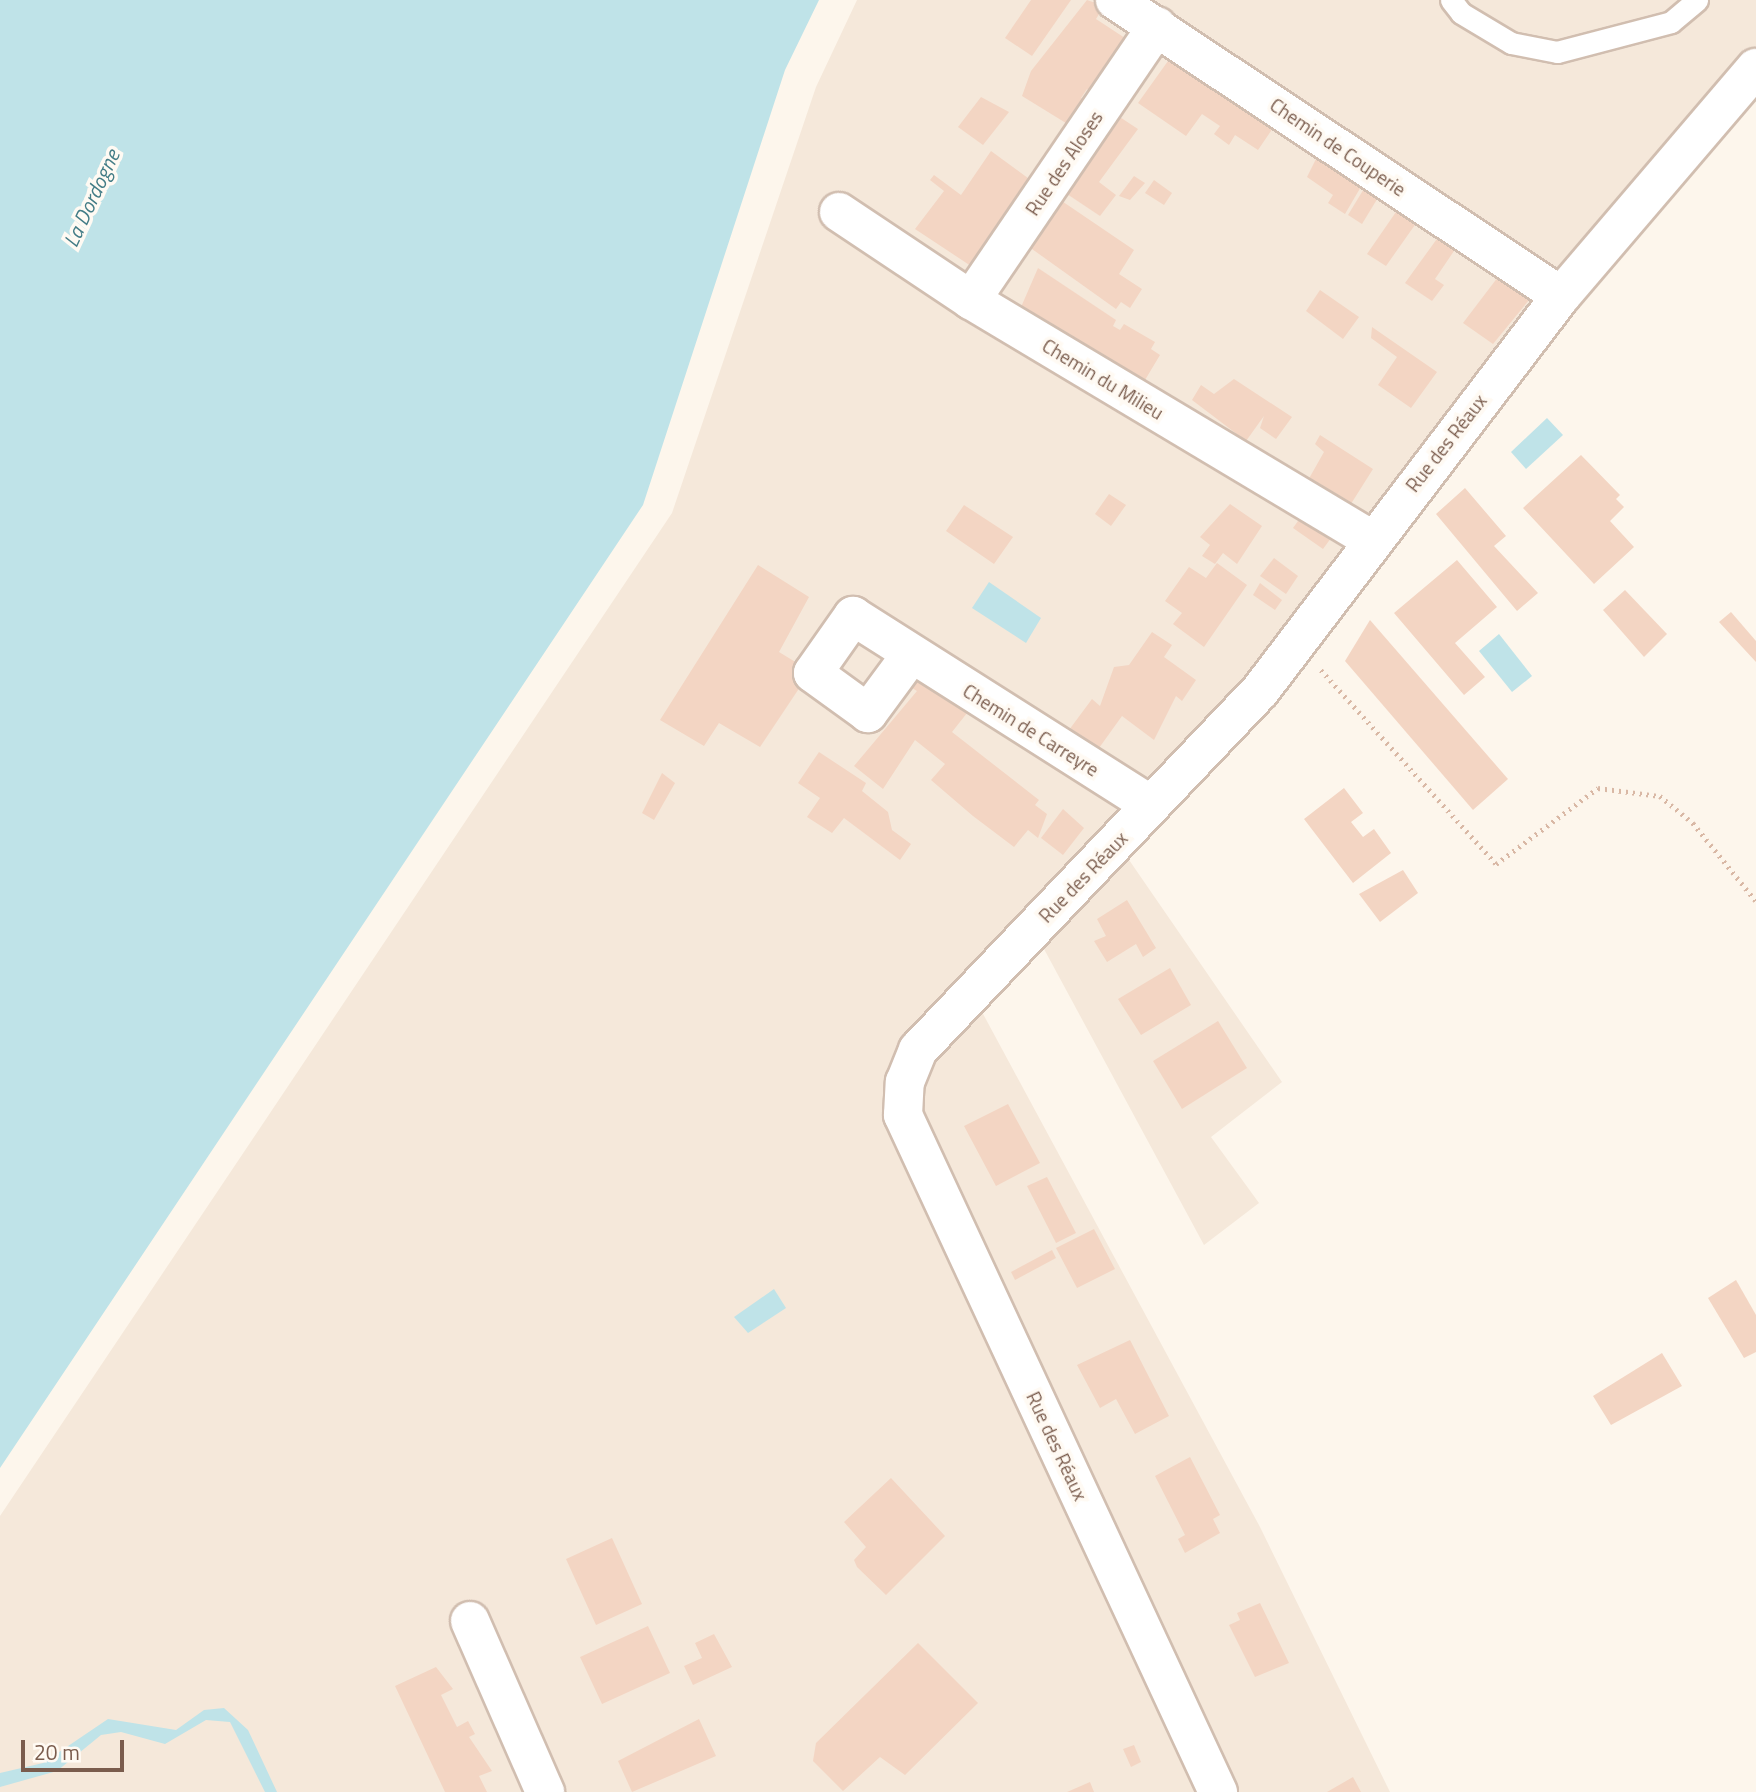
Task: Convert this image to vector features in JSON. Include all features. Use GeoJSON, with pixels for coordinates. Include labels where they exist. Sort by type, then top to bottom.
{"type":"FeatureCollection","features":[{"type":"Feature","properties":{"kind":"street","name":"Chemin de Couperie"},"geometry":{"type":"LineString","coordinates":[[1115,0],[1561,296]]}},
{"type":"Feature","properties":{"kind":"street","name":"Rue des Aloses"},"geometry":{"type":"LineString","coordinates":[[971,300],[1157,26]]}},
{"type":"Feature","properties":{"kind":"street","name":"Rue des Réaux"},"geometry":{"type":"LineString","coordinates":[[1218,1792],[903,1115],[905,1082],[918,1050],[1259,691],[1371,539],[1561,296],[1756,68]]}},
{"type":"Feature","properties":{"kind":"street","name":"Chemin du Milieu"},"geometry":{"type":"LineString","coordinates":[[839,212],[971,300],[1371,539]]}},
{"type":"Feature","properties":{"kind":"street","name":"Chemin de Carreyre"},"geometry":{"type":"LineString","coordinates":[[910,656],[1151,805]]}},
{"type":"Feature","properties":{"kind":"street"},"geometry":{"type":"LineString","coordinates":[[470,1621],[545,1792]]}},
{"type":"Feature","properties":{"kind":"lane"},"geometry":{"type":"LineString","coordinates":[[1451,0],[1461,13],[1511,43],[1557,52],[1671,22],[1697,0]]}},
{"type":"Feature","properties":{"kind":"path"},"geometry":{"type":"LineString","coordinates":[[1296,641],[1496,864],[1598,788],[1660,796],[1693,823],[1756,901]]}},
{"type":"Feature","properties":{"kind":"shaded area"},"geometry":{"type":"Polygon","coordinates":[[[857,0],[1756,0],[1756,51],[1127,857],[1282,1082],[1211,1137],[1259,1203],[1204,1245],[1044,949],[982,1012],[1260,1527],[1390,1792],[0,1792],[0,1516],[672,513],[816,87],[857,0]]]}},
{"type":"Feature","properties":{"kind":"water","name":"La Dordogne"},"geometry":{"type":"Polygon","coordinates":[[[0,0],[819,0],[785,70],[643,505],[0,1468],[0,0]]]}},
{"type":"Feature","properties":{"kind":"water"},"geometry":{"type":"Polygon","coordinates":[[[1547,418],[1563,435],[1526,469],[1511,452],[1547,418]]]}},
{"type":"Feature","properties":{"kind":"water"},"geometry":{"type":"Polygon","coordinates":[[[989,582],[1041,618],[1026,643],[972,608],[989,582]]]}},
{"type":"Feature","properties":{"kind":"water"},"geometry":{"type":"Polygon","coordinates":[[[1499,634],[1532,676],[1512,692],[1479,651],[1499,634]]]}},
{"type":"Feature","properties":{"kind":"water"},"geometry":{"type":"Polygon","coordinates":[[[774,1289],[786,1308],[748,1333],[734,1317],[774,1289]]]}},
{"type":"Feature","properties":{"kind":"water"},"geometry":{"type":"Polygon","coordinates":[[[224,1708],[248,1730],[277,1792],[265,1792],[230,1722],[206,1720],[165,1744],[121,1732],[101,1735],[57,1771],[0,1787],[0,1773],[43,1763],[108,1719],[176,1730],[204,1710],[224,1708]]]}},
{"type":"Feature","properties":{"kind":"building"},"geometry":{"type":"Polygon","coordinates":[[[1031,0],[1071,0],[1032,56],[1005,38],[1031,0]]]}},
{"type":"Feature","properties":{"kind":"building"},"geometry":{"type":"Polygon","coordinates":[[[1087,0],[1104,6],[1096,19],[1131,42],[1094,94],[1087,89],[1081,98],[1091,104],[1074,128],[1022,96],[1031,71],[1087,0]]]}},
{"type":"Feature","properties":{"kind":"building"},"geometry":{"type":"Polygon","coordinates":[[[1173,54],[1275,125],[1258,150],[1235,135],[1229,145],[1214,134],[1220,126],[1202,114],[1186,136],[1138,103],[1173,54]]]}},
{"type":"Feature","properties":{"kind":"building"},"geometry":{"type":"Polygon","coordinates":[[[981,97],[1009,112],[983,145],[958,127],[981,97]]]}},
{"type":"Feature","properties":{"kind":"building"},"geometry":{"type":"Polygon","coordinates":[[[1109,110],[1138,129],[1099,182],[1116,195],[1100,216],[1055,186],[1109,110]]]}},
{"type":"Feature","properties":{"kind":"building"},"geometry":{"type":"Polygon","coordinates":[[[991,151],[1040,187],[980,272],[915,229],[944,191],[930,180],[934,175],[961,195],[991,151]]]}},
{"type":"Feature","properties":{"kind":"building"},"geometry":{"type":"Polygon","coordinates":[[[1318,155],[1362,185],[1345,214],[1328,203],[1333,195],[1307,177],[1318,155]]]}},
{"type":"Feature","properties":{"kind":"building"},"geometry":{"type":"Polygon","coordinates":[[[1134,176],[1145,183],[1130,200],[1119,196],[1134,176]]]}},
{"type":"Feature","properties":{"kind":"building"},"geometry":{"type":"Polygon","coordinates":[[[1154,180],[1172,193],[1164,205],[1145,193],[1154,180]]]}},
{"type":"Feature","properties":{"kind":"building"},"geometry":{"type":"Polygon","coordinates":[[[1365,187],[1379,196],[1362,224],[1348,215],[1365,187]]]}},
{"type":"Feature","properties":{"kind":"building"},"geometry":{"type":"Polygon","coordinates":[[[1050,193],[1134,250],[1119,274],[1142,289],[1130,308],[1121,302],[1116,309],[1018,239],[1050,193]]]}},
{"type":"Feature","properties":{"kind":"building"},"geometry":{"type":"Polygon","coordinates":[[[1398,209],[1417,222],[1386,266],[1367,254],[1398,209]]]}},
{"type":"Feature","properties":{"kind":"building"},"geometry":{"type":"Polygon","coordinates":[[[1439,236],[1456,248],[1435,279],[1444,285],[1432,301],[1405,283],[1439,236]]]}},
{"type":"Feature","properties":{"kind":"building"},"geometry":{"type":"Polygon","coordinates":[[[1038,268],[1116,320],[1113,326],[1120,330],[1124,324],[1155,342],[1151,349],[1160,355],[1145,380],[1018,314],[1038,268]]]}},
{"type":"Feature","properties":{"kind":"building"},"geometry":{"type":"Polygon","coordinates":[[[1498,277],[1529,300],[1493,344],[1463,323],[1498,277]]]}},
{"type":"Feature","properties":{"kind":"building"},"geometry":{"type":"Polygon","coordinates":[[[1320,290],[1359,317],[1343,339],[1306,311],[1320,290]]]}},
{"type":"Feature","properties":{"kind":"building"},"geometry":{"type":"Polygon","coordinates":[[[1372,327],[1437,372],[1411,408],[1378,385],[1397,357],[1371,338],[1372,327]]]}},
{"type":"Feature","properties":{"kind":"building"},"geometry":{"type":"Polygon","coordinates":[[[1234,379],[1292,417],[1276,439],[1260,428],[1264,416],[1246,441],[1192,400],[1201,385],[1214,394],[1234,379]]]}},
{"type":"Feature","properties":{"kind":"building"},"geometry":{"type":"Polygon","coordinates":[[[1320,435],[1373,469],[1349,507],[1307,482],[1324,452],[1315,444],[1320,435]]]}},
{"type":"Feature","properties":{"kind":"building"},"geometry":{"type":"Polygon","coordinates":[[[1581,455],[1620,495],[1616,499],[1624,507],[1610,521],[1634,547],[1594,584],[1523,508],[1581,455]]]}},
{"type":"Feature","properties":{"kind":"building"},"geometry":{"type":"Polygon","coordinates":[[[1465,488],[1506,536],[1494,546],[1538,593],[1517,611],[1436,514],[1465,488]]]}},
{"type":"Feature","properties":{"kind":"building"},"geometry":{"type":"Polygon","coordinates":[[[1109,494],[1126,505],[1111,526],[1095,514],[1109,494]]]}},
{"type":"Feature","properties":{"kind":"building"},"geometry":{"type":"Polygon","coordinates":[[[1230,504],[1262,526],[1237,564],[1223,553],[1215,564],[1202,556],[1210,545],[1200,537],[1230,504]]]}},
{"type":"Feature","properties":{"kind":"building"},"geometry":{"type":"Polygon","coordinates":[[[964,505],[1013,537],[994,564],[946,531],[964,505]]]}},
{"type":"Feature","properties":{"kind":"building"},"geometry":{"type":"Polygon","coordinates":[[[1303,514],[1334,534],[1323,549],[1293,528],[1303,514]]]}},
{"type":"Feature","properties":{"kind":"building"},"geometry":{"type":"Polygon","coordinates":[[[1274,558],[1298,576],[1286,594],[1260,576],[1274,558]]]}},
{"type":"Feature","properties":{"kind":"building"},"geometry":{"type":"Polygon","coordinates":[[[1457,560],[1497,607],[1455,643],[1485,677],[1464,695],[1394,613],[1457,560]]]}},
{"type":"Feature","properties":{"kind":"building"},"geometry":{"type":"Polygon","coordinates":[[[1217,563],[1247,585],[1204,647],[1173,624],[1182,613],[1165,601],[1189,567],[1206,578],[1217,563]]]}},
{"type":"Feature","properties":{"kind":"building"},"geometry":{"type":"Polygon","coordinates":[[[758,565],[809,597],[779,652],[802,666],[818,660],[760,747],[719,723],[704,746],[660,720],[758,565]]]}},
{"type":"Feature","properties":{"kind":"building"},"geometry":{"type":"Polygon","coordinates":[[[1260,583],[1282,600],[1275,610],[1253,595],[1260,583]]]}},
{"type":"Feature","properties":{"kind":"building"},"geometry":{"type":"Polygon","coordinates":[[[1625,590],[1667,634],[1644,657],[1603,610],[1625,590]]]}},
{"type":"Feature","properties":{"kind":"building"},"geometry":{"type":"Polygon","coordinates":[[[1731,612],[1756,641],[1756,662],[1719,622],[1731,612]]]}},
{"type":"Feature","properties":{"kind":"building"},"geometry":{"type":"Polygon","coordinates":[[[1370,620],[1508,779],[1473,810],[1345,661],[1370,620]]]}},
{"type":"Feature","properties":{"kind":"building"},"geometry":{"type":"Polygon","coordinates":[[[1152,632],[1172,645],[1164,657],[1196,680],[1182,701],[1176,696],[1154,740],[1122,716],[1099,748],[1069,730],[1092,699],[1100,706],[1114,667],[1129,665],[1152,632]]]}},
{"type":"Feature","properties":{"kind":"building"},"geometry":{"type":"Polygon","coordinates":[[[909,667],[971,708],[952,732],[1039,800],[1035,805],[1047,814],[1038,838],[1028,830],[1014,847],[973,816],[931,780],[945,764],[915,740],[883,789],[854,766],[917,691],[899,680],[909,667]]]}},
{"type":"Feature","properties":{"kind":"building"},"geometry":{"type":"Polygon","coordinates":[[[819,752],[866,783],[862,791],[888,812],[892,830],[911,844],[900,860],[844,818],[832,833],[807,817],[820,798],[798,783],[819,752]]]}},
{"type":"Feature","properties":{"kind":"building"},"geometry":{"type":"Polygon","coordinates":[[[662,773],[675,783],[654,820],[642,813],[662,773]]]}},
{"type":"Feature","properties":{"kind":"building"},"geometry":{"type":"Polygon","coordinates":[[[1344,788],[1363,813],[1351,822],[1363,837],[1374,829],[1391,853],[1353,883],[1304,819],[1344,788]]]}},
{"type":"Feature","properties":{"kind":"building"},"geometry":{"type":"Polygon","coordinates":[[[1063,809],[1084,828],[1063,855],[1041,838],[1063,809]]]}},
{"type":"Feature","properties":{"kind":"building"},"geometry":{"type":"Polygon","coordinates":[[[1403,870],[1418,893],[1380,922],[1359,894],[1403,870]]]}},
{"type":"Feature","properties":{"kind":"building"},"geometry":{"type":"Polygon","coordinates":[[[1127,900],[1156,948],[1143,957],[1136,944],[1107,962],[1094,941],[1106,936],[1097,919],[1127,900]]]}},
{"type":"Feature","properties":{"kind":"building"},"geometry":{"type":"Polygon","coordinates":[[[1170,968],[1191,1005],[1141,1035],[1118,999],[1170,968]]]}},
{"type":"Feature","properties":{"kind":"building"},"geometry":{"type":"Polygon","coordinates":[[[1218,1021],[1247,1068],[1182,1109],[1153,1061],[1218,1021]]]}},
{"type":"Feature","properties":{"kind":"building"},"geometry":{"type":"Polygon","coordinates":[[[1008,1104],[1040,1163],[996,1186],[964,1126],[1008,1104]]]}},
{"type":"Feature","properties":{"kind":"building"},"geometry":{"type":"Polygon","coordinates":[[[1047,1177],[1076,1233],[1056,1243],[1027,1186],[1047,1177]]]}},
{"type":"Feature","properties":{"kind":"building"},"geometry":{"type":"Polygon","coordinates":[[[1094,1229],[1115,1269],[1077,1288],[1056,1248],[1094,1229]]]}},
{"type":"Feature","properties":{"kind":"building"},"geometry":{"type":"Polygon","coordinates":[[[1052,1250],[1056,1258],[1015,1280],[1011,1272],[1052,1250]]]}},
{"type":"Feature","properties":{"kind":"building"},"geometry":{"type":"Polygon","coordinates":[[[1736,1280],[1756,1315],[1756,1352],[1744,1358],[1708,1298],[1736,1280]]]}},
{"type":"Feature","properties":{"kind":"building"},"geometry":{"type":"Polygon","coordinates":[[[1130,1340],[1169,1416],[1135,1434],[1116,1399],[1100,1408],[1077,1365],[1130,1340]]]}},
{"type":"Feature","properties":{"kind":"building"},"geometry":{"type":"Polygon","coordinates":[[[1662,1353],[1682,1386],[1611,1425],[1593,1396],[1662,1353]]]}},
{"type":"Feature","properties":{"kind":"building"},"geometry":{"type":"Polygon","coordinates":[[[1190,1457],[1220,1515],[1213,1519],[1220,1533],[1185,1553],[1178,1539],[1185,1535],[1155,1476],[1190,1457]]]}},
{"type":"Feature","properties":{"kind":"building"},"geometry":{"type":"Polygon","coordinates":[[[891,1478],[945,1536],[886,1595],[857,1567],[854,1560],[866,1547],[844,1522],[891,1478]]]}},
{"type":"Feature","properties":{"kind":"building"},"geometry":{"type":"Polygon","coordinates":[[[612,1538],[642,1604],[596,1625],[566,1559],[612,1538]]]}},
{"type":"Feature","properties":{"kind":"building"},"geometry":{"type":"Polygon","coordinates":[[[1260,1603],[1289,1663],[1255,1677],[1229,1625],[1240,1620],[1237,1613],[1260,1603]]]}},
{"type":"Feature","properties":{"kind":"building"},"geometry":{"type":"Polygon","coordinates":[[[648,1626],[670,1673],[602,1704],[580,1657],[648,1626]]]}},
{"type":"Feature","properties":{"kind":"building"},"geometry":{"type":"Polygon","coordinates":[[[714,1634],[732,1667],[693,1685],[684,1666],[702,1658],[695,1643],[714,1634]]]}},
{"type":"Feature","properties":{"kind":"building"},"geometry":{"type":"Polygon","coordinates":[[[918,1643],[978,1703],[905,1775],[880,1757],[843,1791],[813,1761],[816,1743],[918,1643]]]}},
{"type":"Feature","properties":{"kind":"building"},"geometry":{"type":"Polygon","coordinates":[[[436,1667],[453,1689],[441,1695],[457,1727],[468,1721],[475,1734],[469,1737],[492,1771],[479,1776],[487,1792],[445,1792],[395,1686],[436,1667]]]}},
{"type":"Feature","properties":{"kind":"building"},"geometry":{"type":"Polygon","coordinates":[[[699,1719],[716,1756],[632,1792],[618,1761],[699,1719]]]}},
{"type":"Feature","properties":{"kind":"building"},"geometry":{"type":"Polygon","coordinates":[[[1134,1745],[1141,1762],[1131,1767],[1123,1749],[1134,1745]]]}},
{"type":"Feature","properties":{"kind":"building"},"geometry":{"type":"Polygon","coordinates":[[[1353,1777],[1361,1792],[1327,1792],[1353,1777]]]}},
{"type":"Feature","properties":{"kind":"building"},"geometry":{"type":"Polygon","coordinates":[[[1090,1782],[1094,1792],[1067,1792],[1090,1782]]]}}]}
